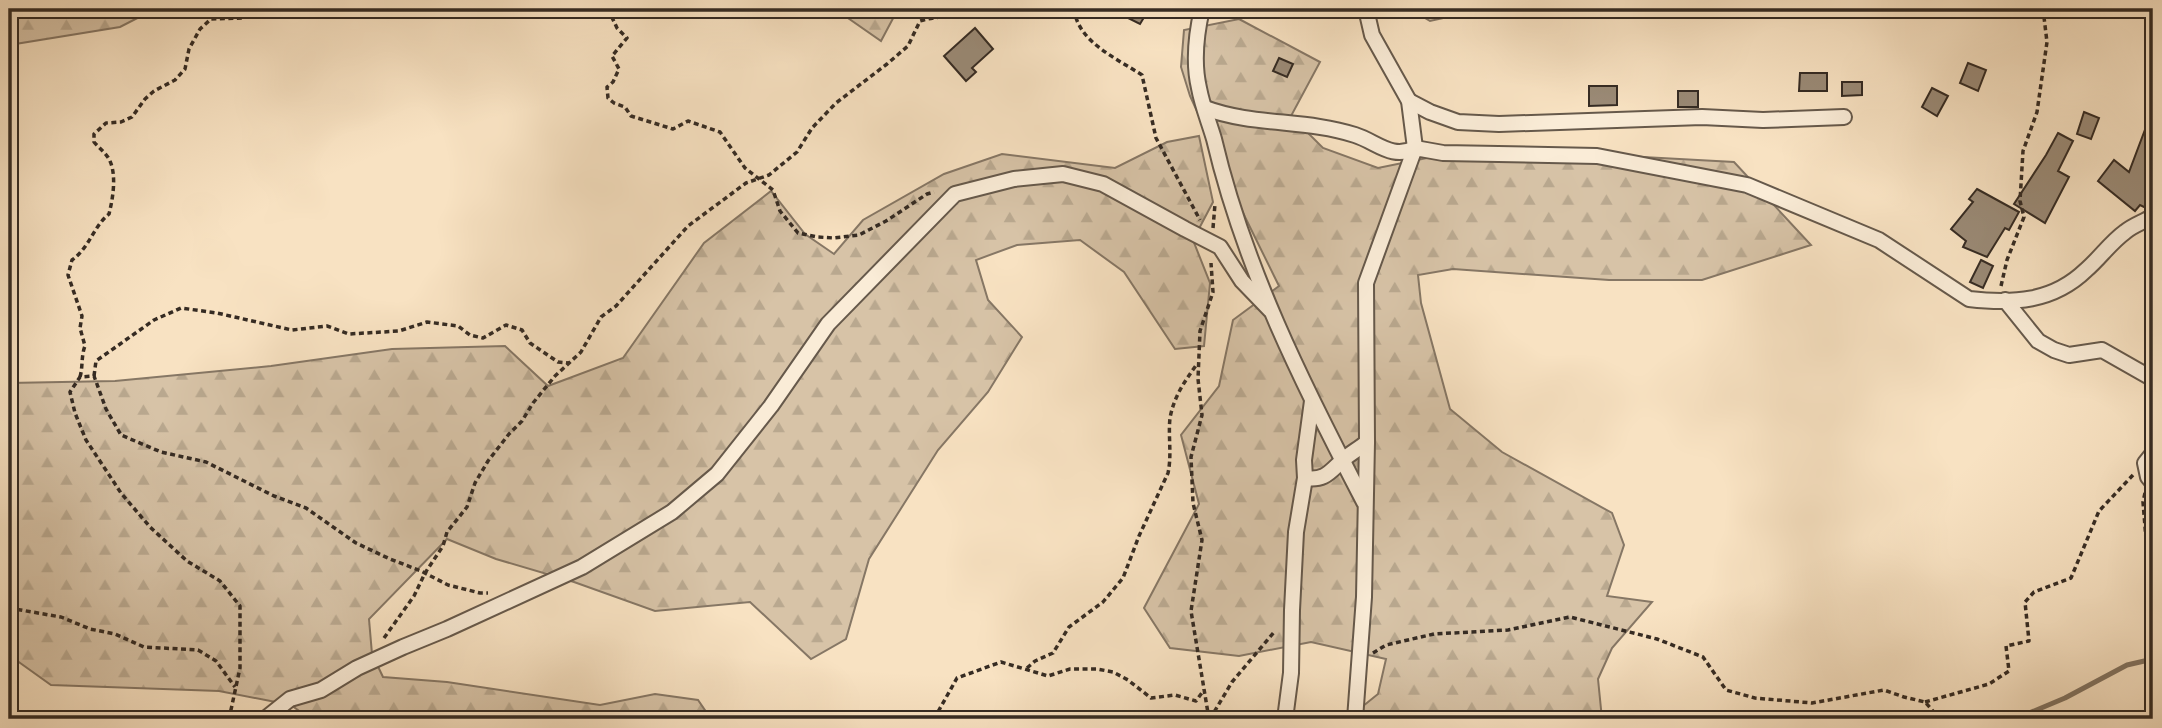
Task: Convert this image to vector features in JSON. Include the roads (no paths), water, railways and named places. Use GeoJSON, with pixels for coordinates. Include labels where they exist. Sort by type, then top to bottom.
{"type":"FeatureCollection","features":[{"type":"Feature","properties":{"kind":"street"},"geometry":{"type":"LineString","coordinates":[[1202,9],[1195,41],[1198,86],[1224,183],[1270,310],[1312,401],[1366,505]]}},
{"type":"Feature","properties":{"kind":"street"},"geometry":{"type":"LineString","coordinates":[[1355,719],[1364,597],[1366,283],[1415,148],[1409,101],[1373,35],[1366,9]]}},
{"type":"Feature","properties":{"kind":"street"},"geometry":{"type":"LineString","coordinates":[[1409,101],[1458,122],[1499,124],[1702,117],[1763,120],[1844,117]]}},
{"type":"Feature","properties":{"kind":"street"},"geometry":{"type":"LineString","coordinates":[[1205,108],[1223,115],[1280,124],[1308,124],[1344,132],[1404,154],[1415,148],[1443,153],[1597,156],[1747,185],[1879,240],[1969,299],[1987,301],[2043,297],[2065,287],[2126,230],[2153,216]]}},
{"type":"Feature","properties":{"kind":"street"},"geometry":{"type":"LineString","coordinates":[[265,719],[290,699],[321,690],[380,657],[582,567],[671,512],[717,474],[771,406],[828,324],[955,194],[1014,179],[1063,174],[1103,184],[1220,247],[1242,281],[1270,310]]}},
{"type":"Feature","properties":{"kind":"street"},"geometry":{"type":"LineString","coordinates":[[2005,300],[2038,341],[2054,350],[2069,355],[2102,350],[2153,379]]}},
{"type":"Feature","properties":{"kind":"street"},"geometry":{"type":"LineString","coordinates":[[1285,719],[1291,673],[1296,532],[1305,478],[1304,460],[1312,401]]}},
{"type":"Feature","properties":{"kind":"street"},"geometry":{"type":"LineString","coordinates":[[1305,478],[1314,479],[1331,474],[1367,442]]}},
{"type":"Feature","properties":{"kind":"waterway"},"geometry":{"type":"LineString","coordinates":[[2015,719],[2065,698],[2127,665],[2153,659]]}}]}
